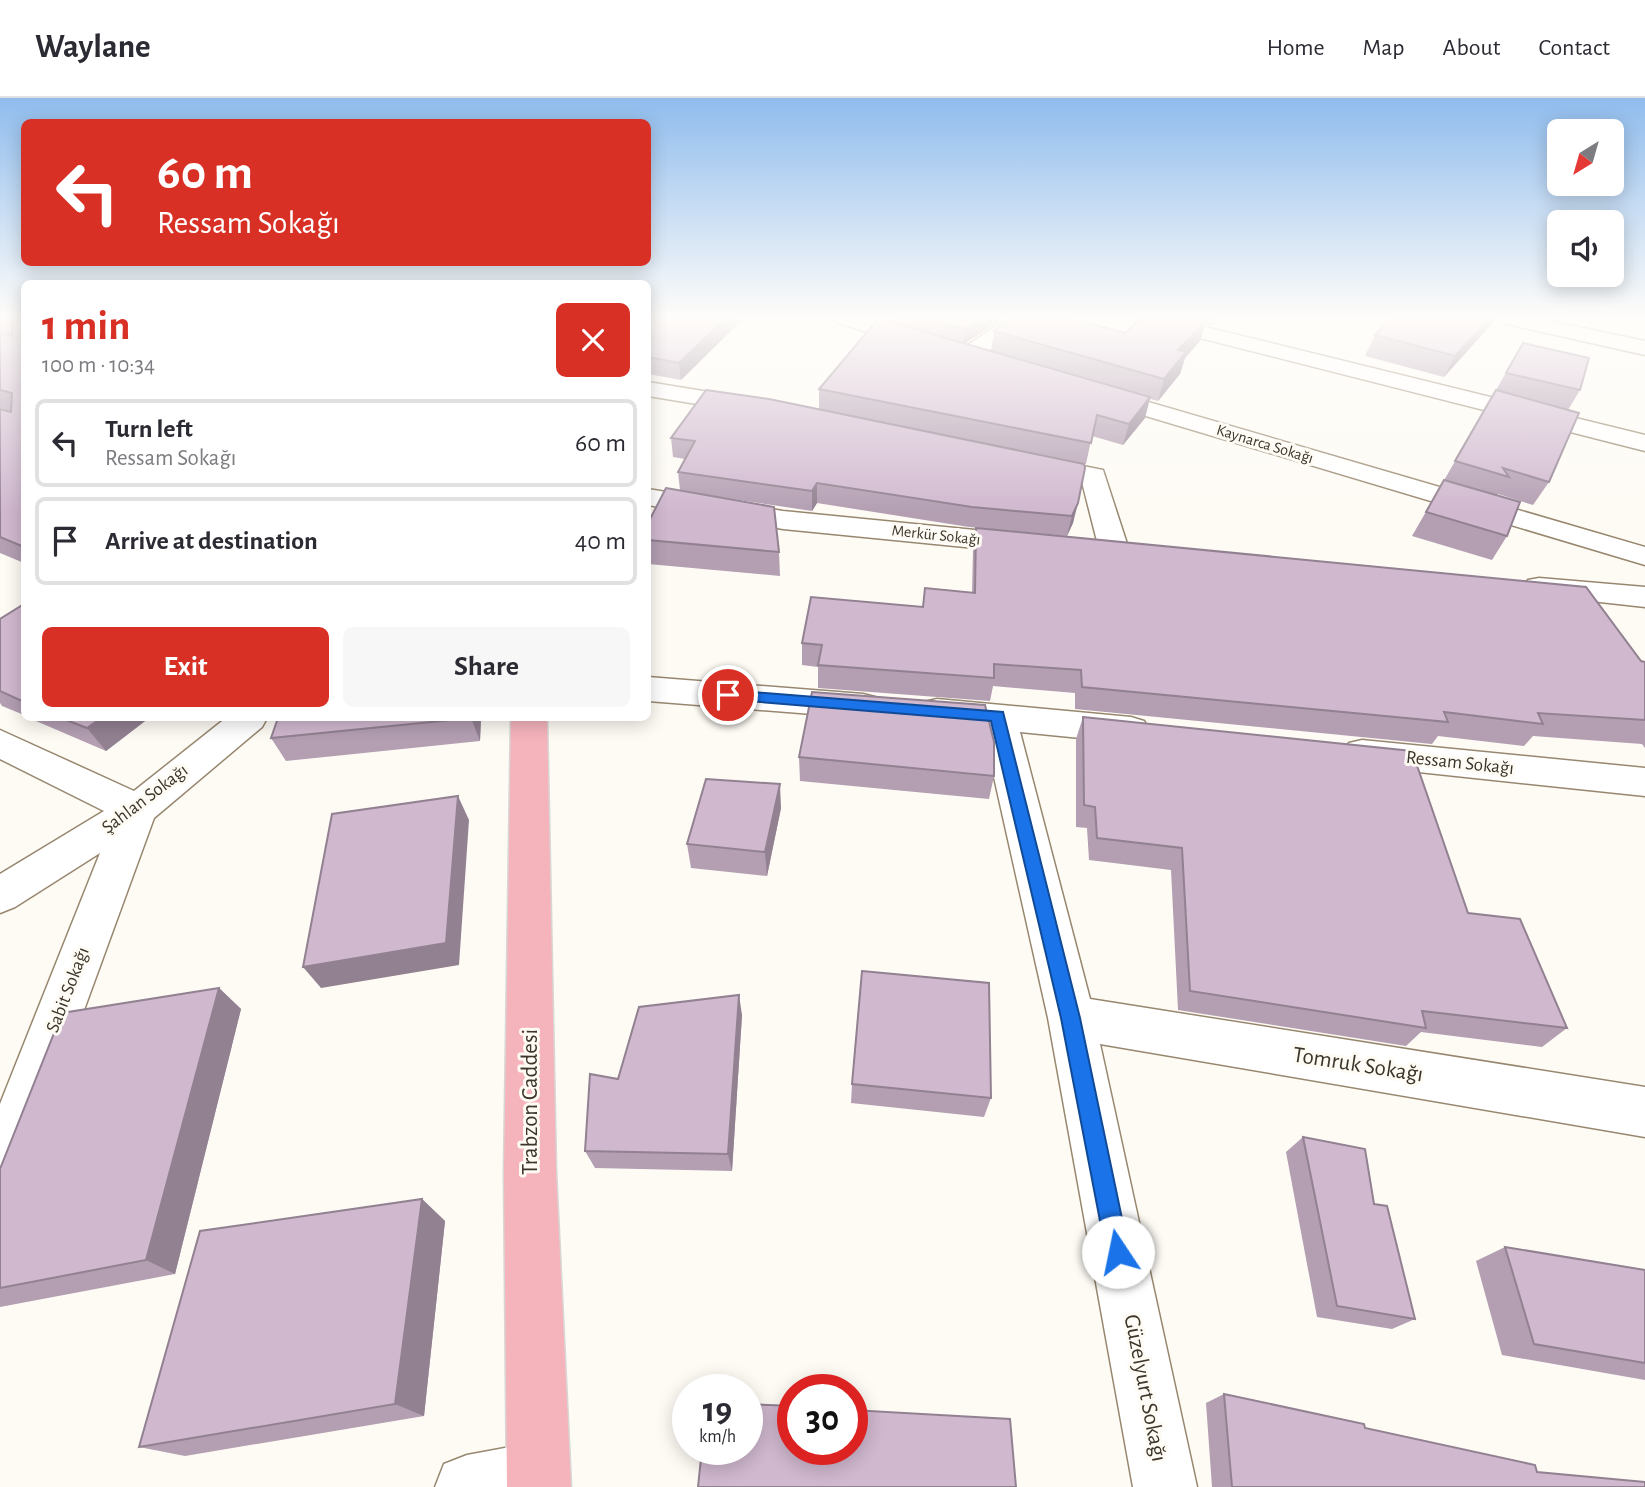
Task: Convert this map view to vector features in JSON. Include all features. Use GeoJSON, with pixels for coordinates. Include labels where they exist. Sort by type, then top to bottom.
{"type":"FeatureCollection","features":[{"type":"Feature","properties":{"kind":"main road","name":"Trabzon Caddesi"},"geometry":{"type":"LineString","coordinates":[[529,721],[530,1172],[538,1480]]}},
{"type":"Feature","properties":{"kind":"street"},"geometry":{"type":"LineString","coordinates":[[1408,384],[1645,443]]}},
{"type":"Feature","properties":{"kind":"street","name":"Kaynarca Sokağı"},"geometry":{"type":"LineString","coordinates":[[1074,387],[1645,556]]}},
{"type":"Feature","properties":{"kind":"street"},"geometry":{"type":"LineString","coordinates":[[651,389],[770,409]]}},
{"type":"Feature","properties":{"kind":"street","name":"Merkür Sokağı"},"geometry":{"type":"LineString","coordinates":[[651,498],[783,520],[1101,552],[1094,476],[1013,460]]}},
{"type":"Feature","properties":{"kind":"street"},"geometry":{"type":"LineString","coordinates":[[1507,584],[1645,597]]}},
{"type":"Feature","properties":{"kind":"street"},"geometry":{"type":"LineString","coordinates":[[651,689],[998,716],[1163,733]]}},
{"type":"Feature","properties":{"kind":"street","name":"Güzelyurt Sokağı"},"geometry":{"type":"LineString","coordinates":[[998,716],[1071,1018],[1165,1487]]}},
{"type":"Feature","properties":{"kind":"street","name":"Şahlan Sokağı"},"geometry":{"type":"LineString","coordinates":[[0,895],[137,810],[245,721]]}},
{"type":"Feature","properties":{"kind":"street"},"geometry":{"type":"LineString","coordinates":[[0,743],[137,810]]}},
{"type":"Feature","properties":{"kind":"street","name":"Ressam Sokağı"},"geometry":{"type":"LineString","coordinates":[[1328,750],[1645,782]]}},
{"type":"Feature","properties":{"kind":"street","name":"Sabit Sokağı"},"geometry":{"type":"LineString","coordinates":[[0,1169],[137,810]]}},
{"type":"Feature","properties":{"kind":"street","name":"Tomruk Sokağı"},"geometry":{"type":"LineString","coordinates":[[1071,1018],[1645,1112]]}},
{"type":"Feature","properties":{"kind":"street"},"geometry":{"type":"LineString","coordinates":[[467,1487],[538,1480]]}},
{"type":"Feature","properties":{"kind":"building"},"geometry":{"type":"Polygon","coordinates":[[[0,384],[21,384],[21,546],[0,537],[0,409],[11,412],[12,393],[0,390],[0,384]]]}},
{"type":"Feature","properties":{"kind":"building"},"geometry":{"type":"Polygon","coordinates":[[[823,384],[1104,384],[1150,397],[1129,424],[1097,415],[1091,443],[819,389],[823,384]]]}},
{"type":"Feature","properties":{"kind":"building"},"geometry":{"type":"Polygon","coordinates":[[[1553,384],[1582,384],[1580,390],[1553,384]]]}},
{"type":"Feature","properties":{"kind":"building"},"geometry":{"type":"Polygon","coordinates":[[[706,390],[769,399],[1084,464],[1078,503],[1072,516],[972,507],[817,483],[812,491],[678,472],[695,441],[671,438],[706,390]]]}},
{"type":"Feature","properties":{"kind":"building"},"geometry":{"type":"Polygon","coordinates":[[[1496,390],[1579,413],[1549,482],[1503,468],[1509,477],[1455,461],[1496,390]]]}},
{"type":"Feature","properties":{"kind":"building"},"geometry":{"type":"Polygon","coordinates":[[[1444,480],[1520,502],[1507,536],[1426,512],[1444,480]]]}},
{"type":"Feature","properties":{"kind":"building"},"geometry":{"type":"Polygon","coordinates":[[[666,488],[774,507],[779,552],[651,540],[651,517],[666,488]]]}},
{"type":"Feature","properties":{"kind":"building"},"geometry":{"type":"Polygon","coordinates":[[[976,528],[1586,587],[1641,661],[1645,662],[1645,720],[1538,713],[1543,724],[1444,712],[1448,722],[1082,687],[1081,670],[994,664],[994,678],[818,665],[822,645],[802,643],[811,597],[923,607],[925,588],[975,593],[976,528]]]}},
{"type":"Feature","properties":{"kind":"building"},"geometry":{"type":"Polygon","coordinates":[[[21,606],[21,701],[0,691],[0,619],[21,606]]]}},
{"type":"Feature","properties":{"kind":"building"},"geometry":{"type":"Polygon","coordinates":[[[812,692],[985,705],[994,742],[994,776],[799,757],[812,692]]]}},
{"type":"Feature","properties":{"kind":"building"},"geometry":{"type":"Polygon","coordinates":[[[1083,717],[1412,751],[1468,913],[1520,919],[1567,1028],[1422,1011],[1426,1028],[1190,991],[1182,848],[1097,838],[1095,807],[1084,805],[1083,717]]]}},
{"type":"Feature","properties":{"kind":"building"},"geometry":{"type":"Polygon","coordinates":[[[69,721],[97,721],[87,728],[69,721]]]}},
{"type":"Feature","properties":{"kind":"building"},"geometry":{"type":"Polygon","coordinates":[[[277,721],[441,721],[271,738],[277,721]]]}},
{"type":"Feature","properties":{"kind":"building"},"geometry":{"type":"Polygon","coordinates":[[[706,779],[780,784],[765,852],[687,844],[706,779]]]}},
{"type":"Feature","properties":{"kind":"building"},"geometry":{"type":"Polygon","coordinates":[[[458,796],[446,943],[303,967],[332,814],[458,796]]]}},
{"type":"Feature","properties":{"kind":"building"},"geometry":{"type":"Polygon","coordinates":[[[862,971],[989,983],[991,1098],[852,1084],[862,971]]]}},
{"type":"Feature","properties":{"kind":"building"},"geometry":{"type":"Polygon","coordinates":[[[219,988],[146,1260],[0,1288],[0,1169],[62,1013],[219,988]]]}},
{"type":"Feature","properties":{"kind":"building"},"geometry":{"type":"Polygon","coordinates":[[[739,995],[728,1154],[585,1151],[590,1074],[618,1079],[639,1007],[739,995]]]}},
{"type":"Feature","properties":{"kind":"building"},"geometry":{"type":"Polygon","coordinates":[[[1303,1137],[1365,1149],[1374,1204],[1387,1206],[1415,1319],[1337,1306],[1303,1137]]]}},
{"type":"Feature","properties":{"kind":"building"},"geometry":{"type":"Polygon","coordinates":[[[422,1199],[395,1404],[139,1447],[200,1231],[422,1199]]]}},
{"type":"Feature","properties":{"kind":"building"},"geometry":{"type":"Polygon","coordinates":[[[1505,1247],[1645,1270],[1645,1363],[1534,1344],[1505,1247]]]}},
{"type":"Feature","properties":{"kind":"building"},"geometry":{"type":"Polygon","coordinates":[[[1224,1394],[1535,1465],[1537,1472],[1645,1482],[1645,1487],[1232,1487],[1224,1394]]]}},
{"type":"Feature","properties":{"kind":"building"},"geometry":{"type":"Polygon","coordinates":[[[763,1405],[777,1405],[777,1465],[868,1465],[868,1411],[1010,1419],[1016,1487],[698,1487],[700,1465],[763,1465],[763,1405]]]}},
{"type":"Feature","properties":{"kind":"route"},"geometry":{"type":"LineString","coordinates":[[728,695],[998,716],[1071,1018],[1118,1252]]}}]}
